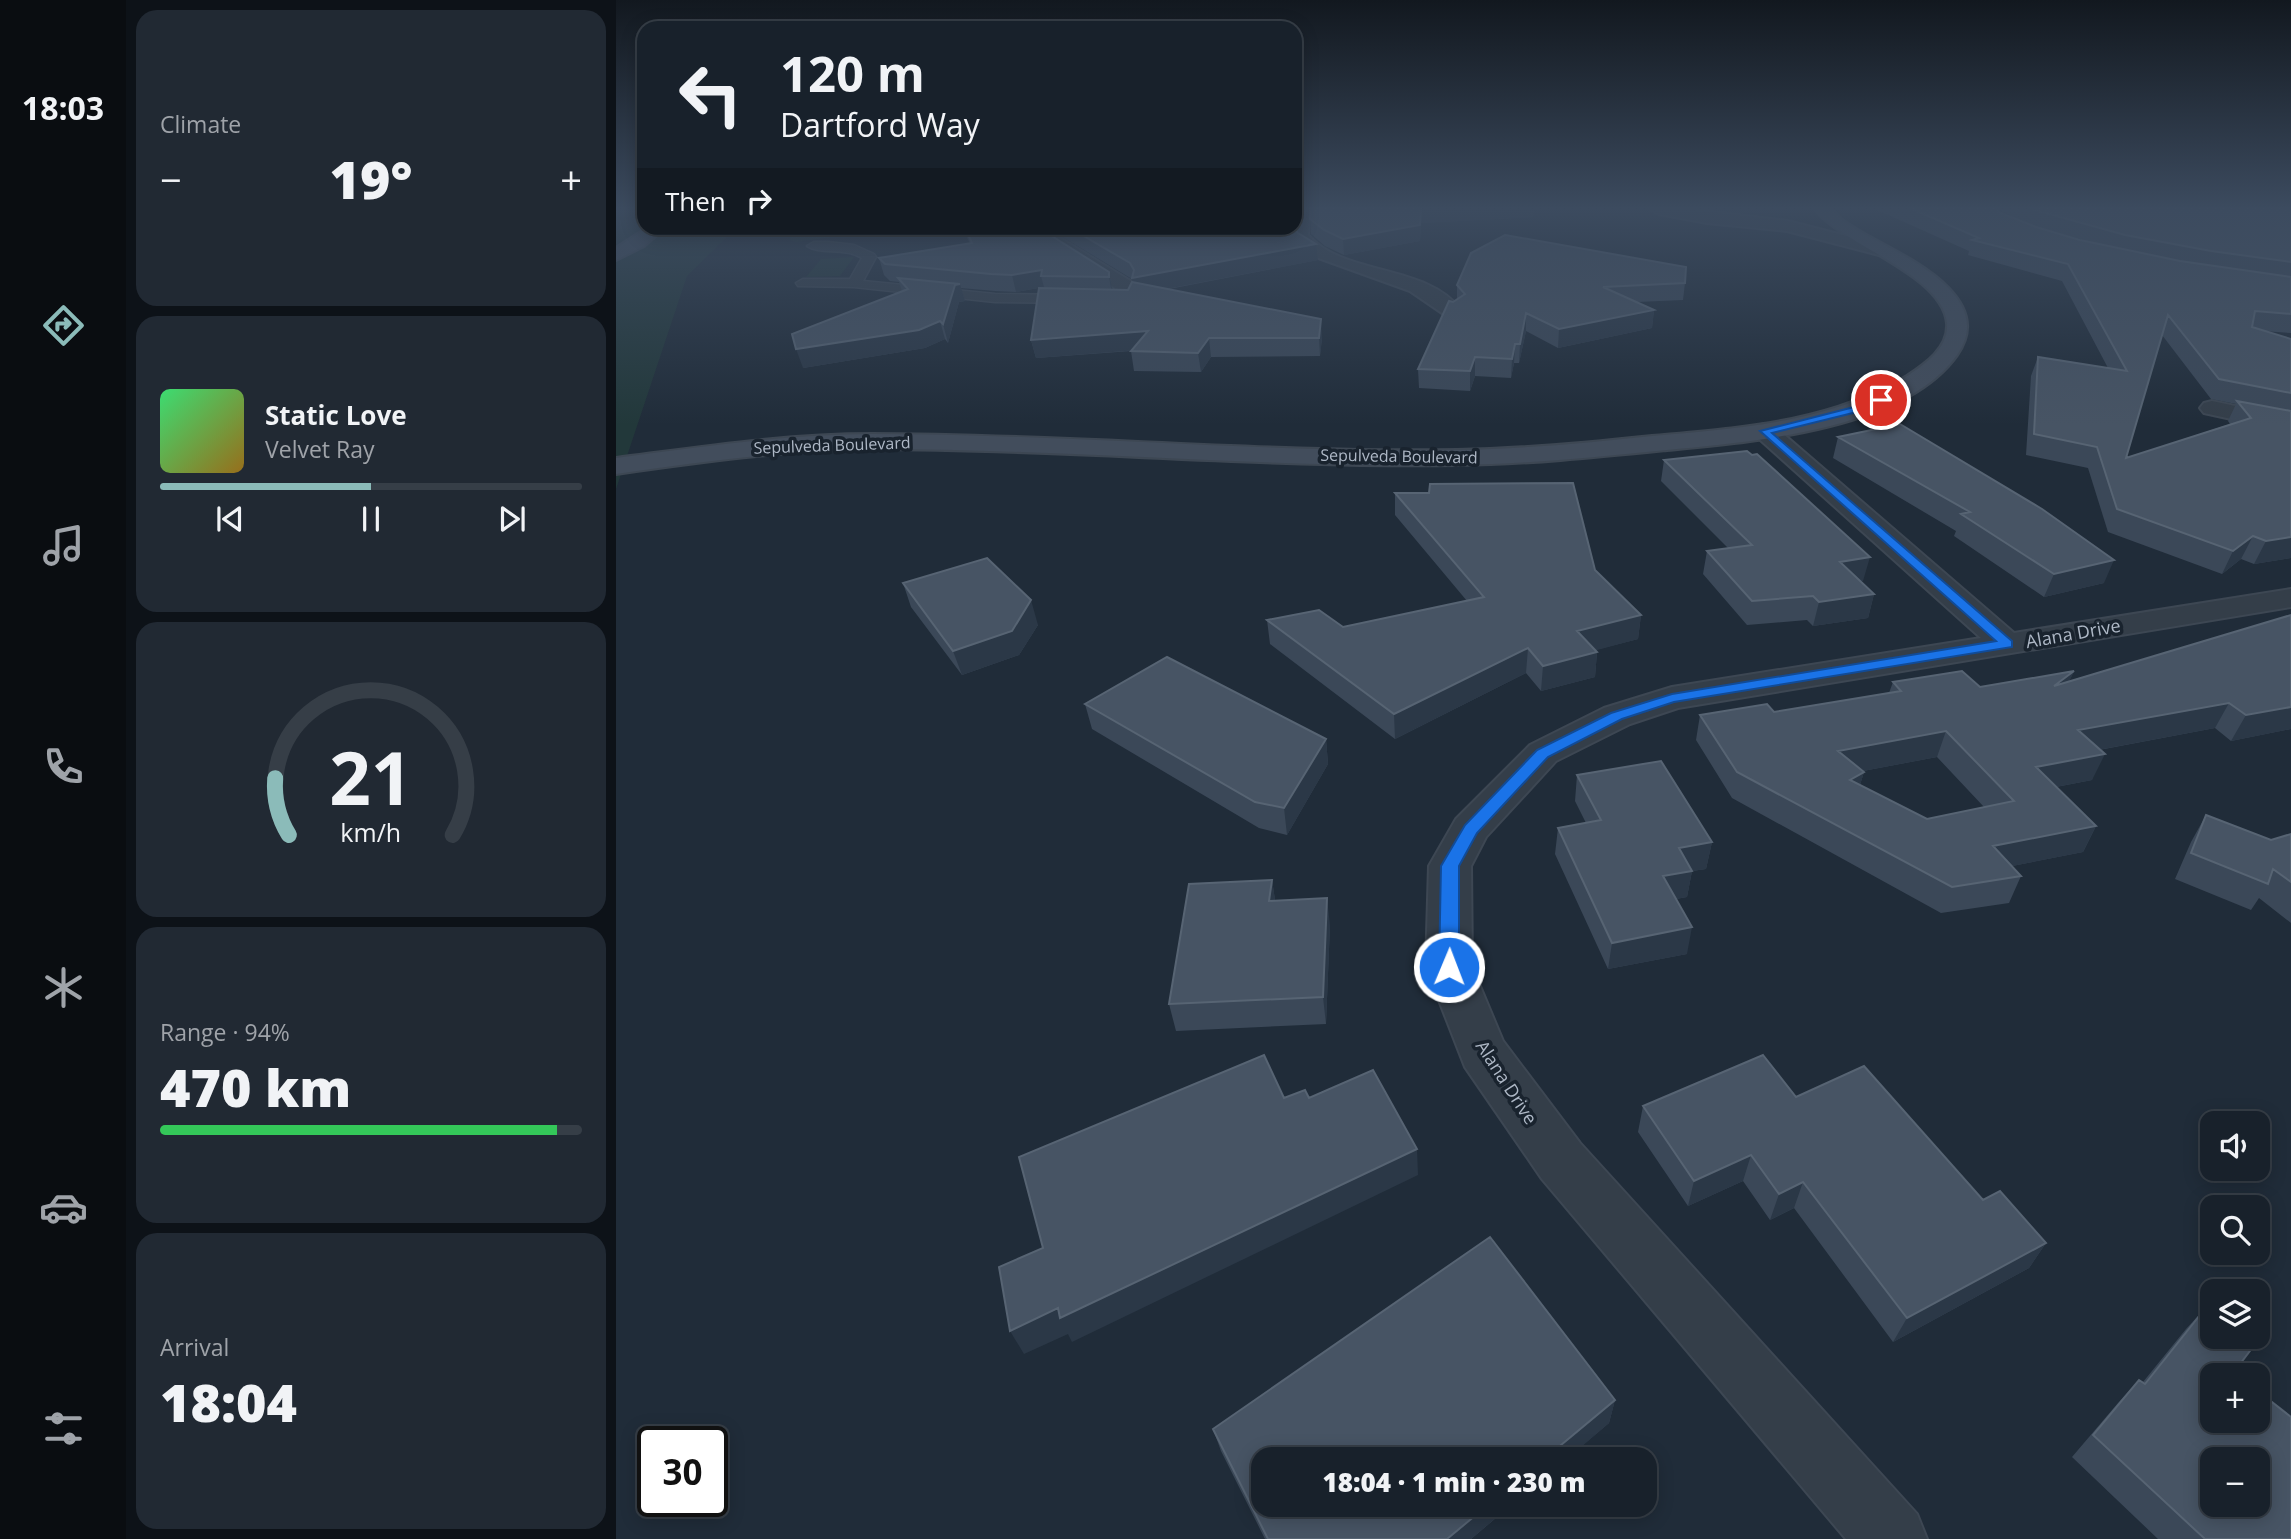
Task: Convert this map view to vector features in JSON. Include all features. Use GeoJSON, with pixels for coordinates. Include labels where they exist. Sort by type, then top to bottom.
{"type":"FeatureCollection","features":[{"type":"Feature","properties":{"kind":"main road","name":"Sepulveda Boulevard"},"geometry":{"type":"LineString","coordinates":[[616,466],[746,448],[831,442],[1446,457],[1569,453],[1765,431],[1861,408],[1900,392],[1940,363],[1954,344],[1957,320],[1948,298],[1930,281]]}},
{"type":"Feature","properties":{"kind":"street"},"geometry":{"type":"LineString","coordinates":[[1117,281],[1125,286],[1119,301]]}},
{"type":"Feature","properties":{"kind":"street"},"geometry":{"type":"LineString","coordinates":[[1400,281],[1436,296],[1452,311]]}},
{"type":"Feature","properties":{"kind":"street"},"geometry":{"type":"LineString","coordinates":[[2212,408],[2291,425]]}},
{"type":"Feature","properties":{"kind":"street"},"geometry":{"type":"LineString","coordinates":[[1765,431],[2007,644]]}},
{"type":"Feature","properties":{"kind":"street","name":"Alana Drive"},"geometry":{"type":"LineString","coordinates":[[1892,1539],[1561,1161],[1483,1052],[1449,967],[1450,866],[1471,829],[1543,754],[1616,716],[1672,698],[2291,598]]}},
{"type":"Feature","properties":{"kind":"lane"},"geometry":{"type":"LineString","coordinates":[[803,283],[855,283],[995,298],[1090,300]]}},
{"type":"Feature","properties":{"kind":"green space"},"geometry":{"type":"Polygon","coordinates":[[[616,281],[685,281],[616,489],[616,281]]]}},
{"type":"Feature","properties":{"kind":"building"},"geometry":{"type":"Polygon","coordinates":[[[901,281],[960,284],[955,285],[943,324],[940,321],[919,330],[796,349],[792,334],[908,289],[901,281]]]}},
{"type":"Feature","properties":{"kind":"building"},"geometry":{"type":"Polygon","coordinates":[[[1459,281],[1685,281],[1685,283],[1603,287],[1654,310],[1559,329],[1526,313],[1520,344],[1515,344],[1512,359],[1475,357],[1470,371],[1418,369],[1449,301],[1453,302],[1465,294],[1457,285],[1459,281]]]}},
{"type":"Feature","properties":{"kind":"building"},"geometry":{"type":"Polygon","coordinates":[[[2077,281],[2291,281],[2291,314],[2255,311],[2252,327],[2291,339],[2291,393],[2219,379],[2168,315],[2126,458],[2251,418],[2237,401],[2291,411],[2291,537],[2266,541],[2253,536],[2233,551],[2117,509],[2097,447],[2034,434],[2038,357],[2127,371],[2077,281]]]}},
{"type":"Feature","properties":{"kind":"building"},"geometry":{"type":"Polygon","coordinates":[[[1132,282],[1321,319],[1319,338],[1209,338],[1198,353],[1131,351],[1148,331],[1031,340],[1039,288],[1128,290],[1132,282]]]}},
{"type":"Feature","properties":{"kind":"building"},"geometry":{"type":"Polygon","coordinates":[[[1900,424],[2042,509],[2114,560],[2054,574],[1961,514],[1970,512],[1838,437],[1900,424]]]}},
{"type":"Feature","properties":{"kind":"building"},"geometry":{"type":"Polygon","coordinates":[[[1747,451],[1752,455],[1757,454],[1870,557],[1840,562],[1874,594],[1819,602],[1813,596],[1752,601],[1707,551],[1752,545],[1664,460],[1747,451]]]}},
{"type":"Feature","properties":{"kind":"building"},"geometry":{"type":"Polygon","coordinates":[[[1573,483],[1595,570],[1641,615],[1577,631],[1597,652],[1543,666],[1528,648],[1394,714],[1267,620],[1319,610],[1343,627],[1484,597],[1395,493],[1429,493],[1430,484],[1573,483]]]}},
{"type":"Feature","properties":{"kind":"building"},"geometry":{"type":"Polygon","coordinates":[[[987,558],[1031,600],[1012,631],[953,651],[903,583],[987,558]]]}},
{"type":"Feature","properties":{"kind":"building"},"geometry":{"type":"Polygon","coordinates":[[[2291,615],[2291,707],[2246,715],[2229,703],[2078,730],[2105,754],[2036,767],[2096,826],[1993,846],[2021,876],[1952,887],[1737,772],[1700,715],[1767,704],[1774,712],[1901,691],[1893,682],[1962,671],[1980,687],[2074,671],[2054,686],[2291,615]],[[1946,731],[1838,751],[1864,772],[1850,780],[1927,819],[2014,801],[1946,731]]]}},
{"type":"Feature","properties":{"kind":"building"},"geometry":{"type":"Polygon","coordinates":[[[1167,657],[1326,739],[1284,808],[1255,802],[1085,704],[1167,657]]]}},
{"type":"Feature","properties":{"kind":"building"},"geometry":{"type":"Polygon","coordinates":[[[1661,761],[1712,842],[1679,848],[1692,871],[1663,876],[1692,927],[1612,943],[1558,828],[1601,820],[1577,775],[1661,761]]]}},
{"type":"Feature","properties":{"kind":"building"},"geometry":{"type":"Polygon","coordinates":[[[2206,815],[2271,840],[2291,834],[2291,882],[2273,869],[2268,884],[2191,853],[2206,815]]]}},
{"type":"Feature","properties":{"kind":"building"},"geometry":{"type":"Polygon","coordinates":[[[1272,880],[1269,901],[1327,898],[1323,997],[1169,1004],[1189,884],[1272,880]]]}},
{"type":"Feature","properties":{"kind":"building"},"geometry":{"type":"Polygon","coordinates":[[[1264,1055],[1284,1098],[1305,1090],[1309,1098],[1373,1070],[1417,1149],[1060,1318],[1058,1308],[1010,1331],[999,1267],[1043,1248],[1019,1157],[1264,1055]]]}},
{"type":"Feature","properties":{"kind":"building"},"geometry":{"type":"Polygon","coordinates":[[[1763,1055],[1796,1097],[1864,1066],[1983,1200],[2000,1191],[2046,1243],[1907,1318],[1803,1182],[1779,1194],[1751,1155],[1694,1181],[1643,1106],[1763,1055]]]}},
{"type":"Feature","properties":{"kind":"building"},"geometry":{"type":"Polygon","coordinates":[[[1490,1237],[1615,1400],[1559,1447],[1251,1447],[1251,1505],[1213,1429],[1490,1237]]]}},
{"type":"Feature","properties":{"kind":"building"},"geometry":{"type":"Polygon","coordinates":[[[2200,1315],[2200,1349],[2251,1349],[2241,1363],[2200,1363],[2200,1433],[2270,1433],[2270,1400],[2291,1417],[2291,1539],[2205,1539],[2093,1435],[2139,1380],[2145,1384],[2200,1315]]]}},
{"type":"Feature","properties":{"kind":"building"},"geometry":{"type":"Polygon","coordinates":[[[1257,1517],[1474,1517],[1447,1539],[1268,1539],[1257,1517]]]}},
{"type":"Feature","properties":{"kind":"route"},"geometry":{"type":"LineString","coordinates":[[1449,967],[1450,866],[1471,829],[1543,754],[1616,716],[1672,698],[2007,644],[1765,431],[1861,408],[1881,400]]}}]}
